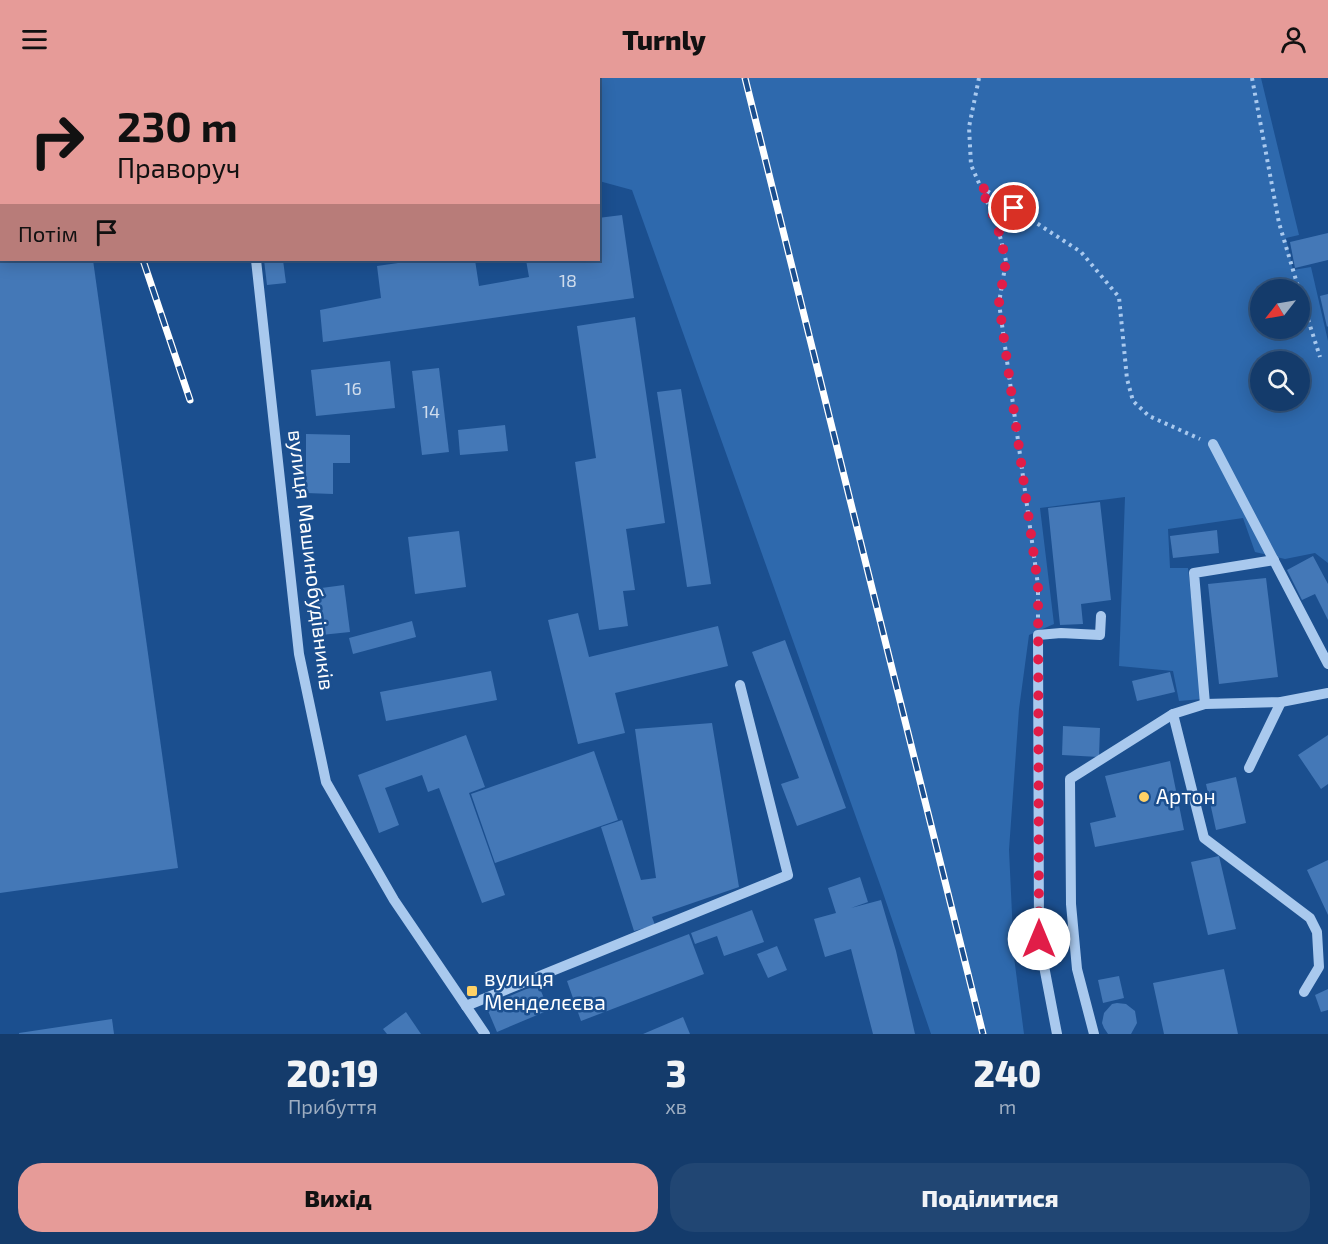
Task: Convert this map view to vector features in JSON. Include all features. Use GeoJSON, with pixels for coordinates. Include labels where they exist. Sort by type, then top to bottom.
{"type":"FeatureCollection","features":[{"type":"Feature","properties":{"kind":"street","name":"вулиця Машинобудівників"},"geometry":{"type":"LineString","coordinates":[[256,261],[299,654],[326,782],[394,900],[485,1034]]}},
{"type":"Feature","properties":{"kind":"street"},"geometry":{"type":"LineString","coordinates":[[1213,444],[1328,664]]}},
{"type":"Feature","properties":{"kind":"street"},"geometry":{"type":"LineString","coordinates":[[1205,704],[1194,573],[1274,560]]}},
{"type":"Feature","properties":{"kind":"street"},"geometry":{"type":"LineString","coordinates":[[1057,1034],[1039,939],[1038,635],[1060,633],[1100,635],[1101,616]]}},
{"type":"Feature","properties":{"kind":"street"},"geometry":{"type":"LineString","coordinates":[[466,1006],[788,875],[740,685]]}},
{"type":"Feature","properties":{"kind":"street"},"geometry":{"type":"LineString","coordinates":[[1094,1034],[1077,969],[1071,904],[1070,779],[1173,714],[1205,704],[1281,702],[1328,693]]}},
{"type":"Feature","properties":{"kind":"street"},"geometry":{"type":"LineString","coordinates":[[1249,768],[1281,702]]}},
{"type":"Feature","properties":{"kind":"street"},"geometry":{"type":"LineString","coordinates":[[1173,714],[1204,838],[1310,918],[1317,932],[1319,967],[1304,993]]}},
{"type":"Feature","properties":{"kind":"path"},"geometry":{"type":"LineString","coordinates":[[980,78],[969,127],[971,165],[997,224],[1006,261],[999,303],[1038,585],[1038,635]]}},
{"type":"Feature","properties":{"kind":"path"},"geometry":{"type":"LineString","coordinates":[[1252,78],[1279,223],[1296,279]]}},
{"type":"Feature","properties":{"kind":"path"},"geometry":{"type":"LineString","coordinates":[[980,186],[1081,252],[1119,297],[1127,379],[1133,401],[1149,416],[1213,444]]}},
{"type":"Feature","properties":{"kind":"path"},"geometry":{"type":"LineString","coordinates":[[1310,325],[1320,357]]}},
{"type":"Feature","properties":{"kind":"shaded area"},"geometry":{"type":"Polygon","coordinates":[[[600,78],[1261,78],[1299,235],[1286,238],[1293,270],[1311,267],[1328,341],[1328,563],[1315,553],[1285,559],[1255,552],[1243,518],[1168,529],[1170,568],[1188,568],[1202,699],[1179,701],[1173,671],[1119,666],[1125,497],[1040,508],[1054,624],[1029,635],[1019,709],[1009,850],[1014,957],[1024,1034],[931,1034],[882,890],[632,190],[600,181],[600,78]]]}},
{"type":"Feature","properties":{"kind":"building"},"geometry":{"type":"Polygon","coordinates":[[[622,215],[634,298],[323,342],[320,310],[381,298],[377,266],[412,261],[475,261],[479,286],[529,277],[526,261],[600,261],[600,218],[622,215]]]}},
{"type":"Feature","properties":{"kind":"building"},"geometry":{"type":"Polygon","coordinates":[[[1328,233],[1328,260],[1295,268],[1290,242],[1328,233]]]}},
{"type":"Feature","properties":{"kind":"building"},"geometry":{"type":"Polygon","coordinates":[[[0,261],[93,261],[178,868],[0,893],[0,261]]]}},
{"type":"Feature","properties":{"kind":"building"},"geometry":{"type":"Polygon","coordinates":[[[264,261],[283,261],[286,283],[267,285],[264,261]]]}},
{"type":"Feature","properties":{"kind":"building"},"geometry":{"type":"Polygon","coordinates":[[[1328,294],[1328,326],[1327,327],[1320,296],[1328,294]]]}},
{"type":"Feature","properties":{"kind":"building"},"geometry":{"type":"Polygon","coordinates":[[[635,317],[665,523],[626,529],[635,590],[623,591],[628,626],[599,630],[575,462],[596,458],[577,326],[635,317]]]}},
{"type":"Feature","properties":{"kind":"building"},"geometry":{"type":"Polygon","coordinates":[[[390,361],[395,408],[316,416],[311,370],[390,361]]]}},
{"type":"Feature","properties":{"kind":"building"},"geometry":{"type":"Polygon","coordinates":[[[439,368],[449,452],[422,455],[412,371],[439,368]]]}},
{"type":"Feature","properties":{"kind":"building"},"geometry":{"type":"Polygon","coordinates":[[[681,389],[711,584],[687,587],[657,392],[681,389]]]}},
{"type":"Feature","properties":{"kind":"building"},"geometry":{"type":"Polygon","coordinates":[[[505,425],[508,451],[460,455],[458,430],[505,425]]]}},
{"type":"Feature","properties":{"kind":"building"},"geometry":{"type":"Polygon","coordinates":[[[306,434],[350,435],[350,463],[333,463],[333,494],[306,493],[306,434]]]}},
{"type":"Feature","properties":{"kind":"building"},"geometry":{"type":"Polygon","coordinates":[[[1100,502],[1111,600],[1081,604],[1083,624],[1060,625],[1048,508],[1100,502]]]}},
{"type":"Feature","properties":{"kind":"building"},"geometry":{"type":"Polygon","coordinates":[[[1217,530],[1219,553],[1173,558],[1170,536],[1217,530]]]}},
{"type":"Feature","properties":{"kind":"building"},"geometry":{"type":"Polygon","coordinates":[[[459,531],[466,587],[415,594],[408,537],[459,531]]]}},
{"type":"Feature","properties":{"kind":"building"},"geometry":{"type":"Polygon","coordinates":[[[1313,556],[1328,584],[1328,620],[1315,594],[1302,600],[1287,570],[1313,556]]]}},
{"type":"Feature","properties":{"kind":"building"},"geometry":{"type":"Polygon","coordinates":[[[1266,578],[1278,677],[1219,684],[1208,584],[1266,578]]]}},
{"type":"Feature","properties":{"kind":"building"},"geometry":{"type":"Polygon","coordinates":[[[344,585],[350,632],[321,635],[314,589],[344,585]]]}},
{"type":"Feature","properties":{"kind":"building"},"geometry":{"type":"Polygon","coordinates":[[[578,613],[589,657],[718,626],[728,666],[615,693],[625,733],[578,744],[548,620],[578,613]]]}},
{"type":"Feature","properties":{"kind":"building"},"geometry":{"type":"Polygon","coordinates":[[[412,621],[416,637],[353,654],[349,638],[412,621]]]}},
{"type":"Feature","properties":{"kind":"building"},"geometry":{"type":"Polygon","coordinates":[[[785,640],[846,808],[797,826],[781,784],[799,778],[752,652],[785,640]]]}},
{"type":"Feature","properties":{"kind":"building"},"geometry":{"type":"Polygon","coordinates":[[[491,671],[497,700],[386,721],[380,692],[491,671]]]}},
{"type":"Feature","properties":{"kind":"building"},"geometry":{"type":"Polygon","coordinates":[[[1170,672],[1175,692],[1137,701],[1132,681],[1170,672]]]}},
{"type":"Feature","properties":{"kind":"building"},"geometry":{"type":"Polygon","coordinates":[[[712,723],[739,887],[652,917],[655,925],[634,931],[601,827],[622,820],[641,880],[656,878],[635,729],[712,723]]]}},
{"type":"Feature","properties":{"kind":"building"},"geometry":{"type":"Polygon","coordinates":[[[1063,726],[1100,728],[1099,757],[1062,755],[1063,726]]]}},
{"type":"Feature","properties":{"kind":"building"},"geometry":{"type":"Polygon","coordinates":[[[466,735],[485,787],[469,793],[505,895],[482,903],[439,788],[428,792],[422,775],[385,788],[399,825],[379,833],[358,775],[466,735]]]}},
{"type":"Feature","properties":{"kind":"building"},"geometry":{"type":"Polygon","coordinates":[[[1328,735],[1328,784],[1321,789],[1298,755],[1328,735]]]}},
{"type":"Feature","properties":{"kind":"building"},"geometry":{"type":"Polygon","coordinates":[[[594,751],[618,820],[495,863],[471,794],[594,751]]]}},
{"type":"Feature","properties":{"kind":"building","name":"Артон"},"geometry":{"type":"Polygon","coordinates":[[[1170,761],[1184,830],[1095,847],[1090,823],[1116,817],[1105,776],[1170,761]]]}},
{"type":"Feature","properties":{"kind":"building"},"geometry":{"type":"Polygon","coordinates":[[[1236,777],[1246,823],[1216,830],[1206,784],[1236,777]]]}},
{"type":"Feature","properties":{"kind":"building"},"geometry":{"type":"Polygon","coordinates":[[[1219,856],[1236,929],[1208,935],[1191,862],[1219,856]]]}},
{"type":"Feature","properties":{"kind":"building"},"geometry":{"type":"Polygon","coordinates":[[[1328,860],[1328,915],[1307,870],[1328,860]]]}},
{"type":"Feature","properties":{"kind":"building"},"geometry":{"type":"Polygon","coordinates":[[[860,877],[868,902],[851,908],[881,900],[896,951],[915,1034],[873,1034],[851,949],[825,957],[814,919],[836,913],[828,888],[860,877]]]}},
{"type":"Feature","properties":{"kind":"building"},"geometry":{"type":"Polygon","coordinates":[[[752,910],[764,942],[724,956],[717,936],[695,944],[691,933],[752,910]]]}},
{"type":"Feature","properties":{"kind":"building"},"geometry":{"type":"Polygon","coordinates":[[[689,934],[704,974],[581,1021],[567,981],[689,934]]]}},
{"type":"Feature","properties":{"kind":"building"},"geometry":{"type":"Polygon","coordinates":[[[777,946],[787,970],[768,978],[757,954],[777,946]]]}},
{"type":"Feature","properties":{"kind":"building"},"geometry":{"type":"Polygon","coordinates":[[[1224,969],[1238,1034],[1164,1034],[1153,983],[1224,969]]]}},
{"type":"Feature","properties":{"kind":"building"},"geometry":{"type":"Polygon","coordinates":[[[1119,976],[1124,998],[1103,1003],[1098,980],[1119,976]]]}},
{"type":"Feature","properties":{"kind":"building"},"geometry":{"type":"Polygon","coordinates":[[[538,984],[549,1010],[497,1032],[486,1006],[538,984]]]}},
{"type":"Feature","properties":{"kind":"building"},"geometry":{"type":"Polygon","coordinates":[[[1328,989],[1328,1010],[1321,1012],[1315,995],[1328,989]]]}},
{"type":"Feature","properties":{"kind":"building"},"geometry":{"type":"Polygon","coordinates":[[[1112,1004],[1126,1004],[1135,1011],[1137,1023],[1131,1034],[1108,1034],[1104,1028],[1102,1023],[1104,1013],[1112,1004]]]}},
{"type":"Feature","properties":{"kind":"building"},"geometry":{"type":"Polygon","coordinates":[[[406,1012],[421,1034],[387,1034],[383,1029],[406,1012]]]}},
{"type":"Feature","properties":{"kind":"building"},"geometry":{"type":"Polygon","coordinates":[[[683,1017],[690,1034],[643,1034],[683,1017]]]}},
{"type":"Feature","properties":{"kind":"building"},"geometry":{"type":"Polygon","coordinates":[[[112,1019],[114,1034],[19,1034],[19,1033],[112,1019]]]}},
{"type":"Feature","properties":{"kind":"railway"},"geometry":{"type":"LineString","coordinates":[[745,78],[983,1034]]}},
{"type":"Feature","properties":{"kind":"railway"},"geometry":{"type":"LineString","coordinates":[[143,261],[190,400]]}},
{"type":"Feature","properties":{"kind":"place","name":"Артон"},"geometry":{"type":"Point","coordinates":[1144,797]}},
{"type":"Feature","properties":{"kind":"place","name":"вулиця Менделєєва"},"geometry":{"type":"Point","coordinates":[472,991]}},
{"type":"Feature","properties":{"kind":"route"},"geometry":{"type":"LineString","coordinates":[[1014,208],[980,186],[997,224],[1006,261],[999,303],[1038,585],[1039,939]]}}]}
